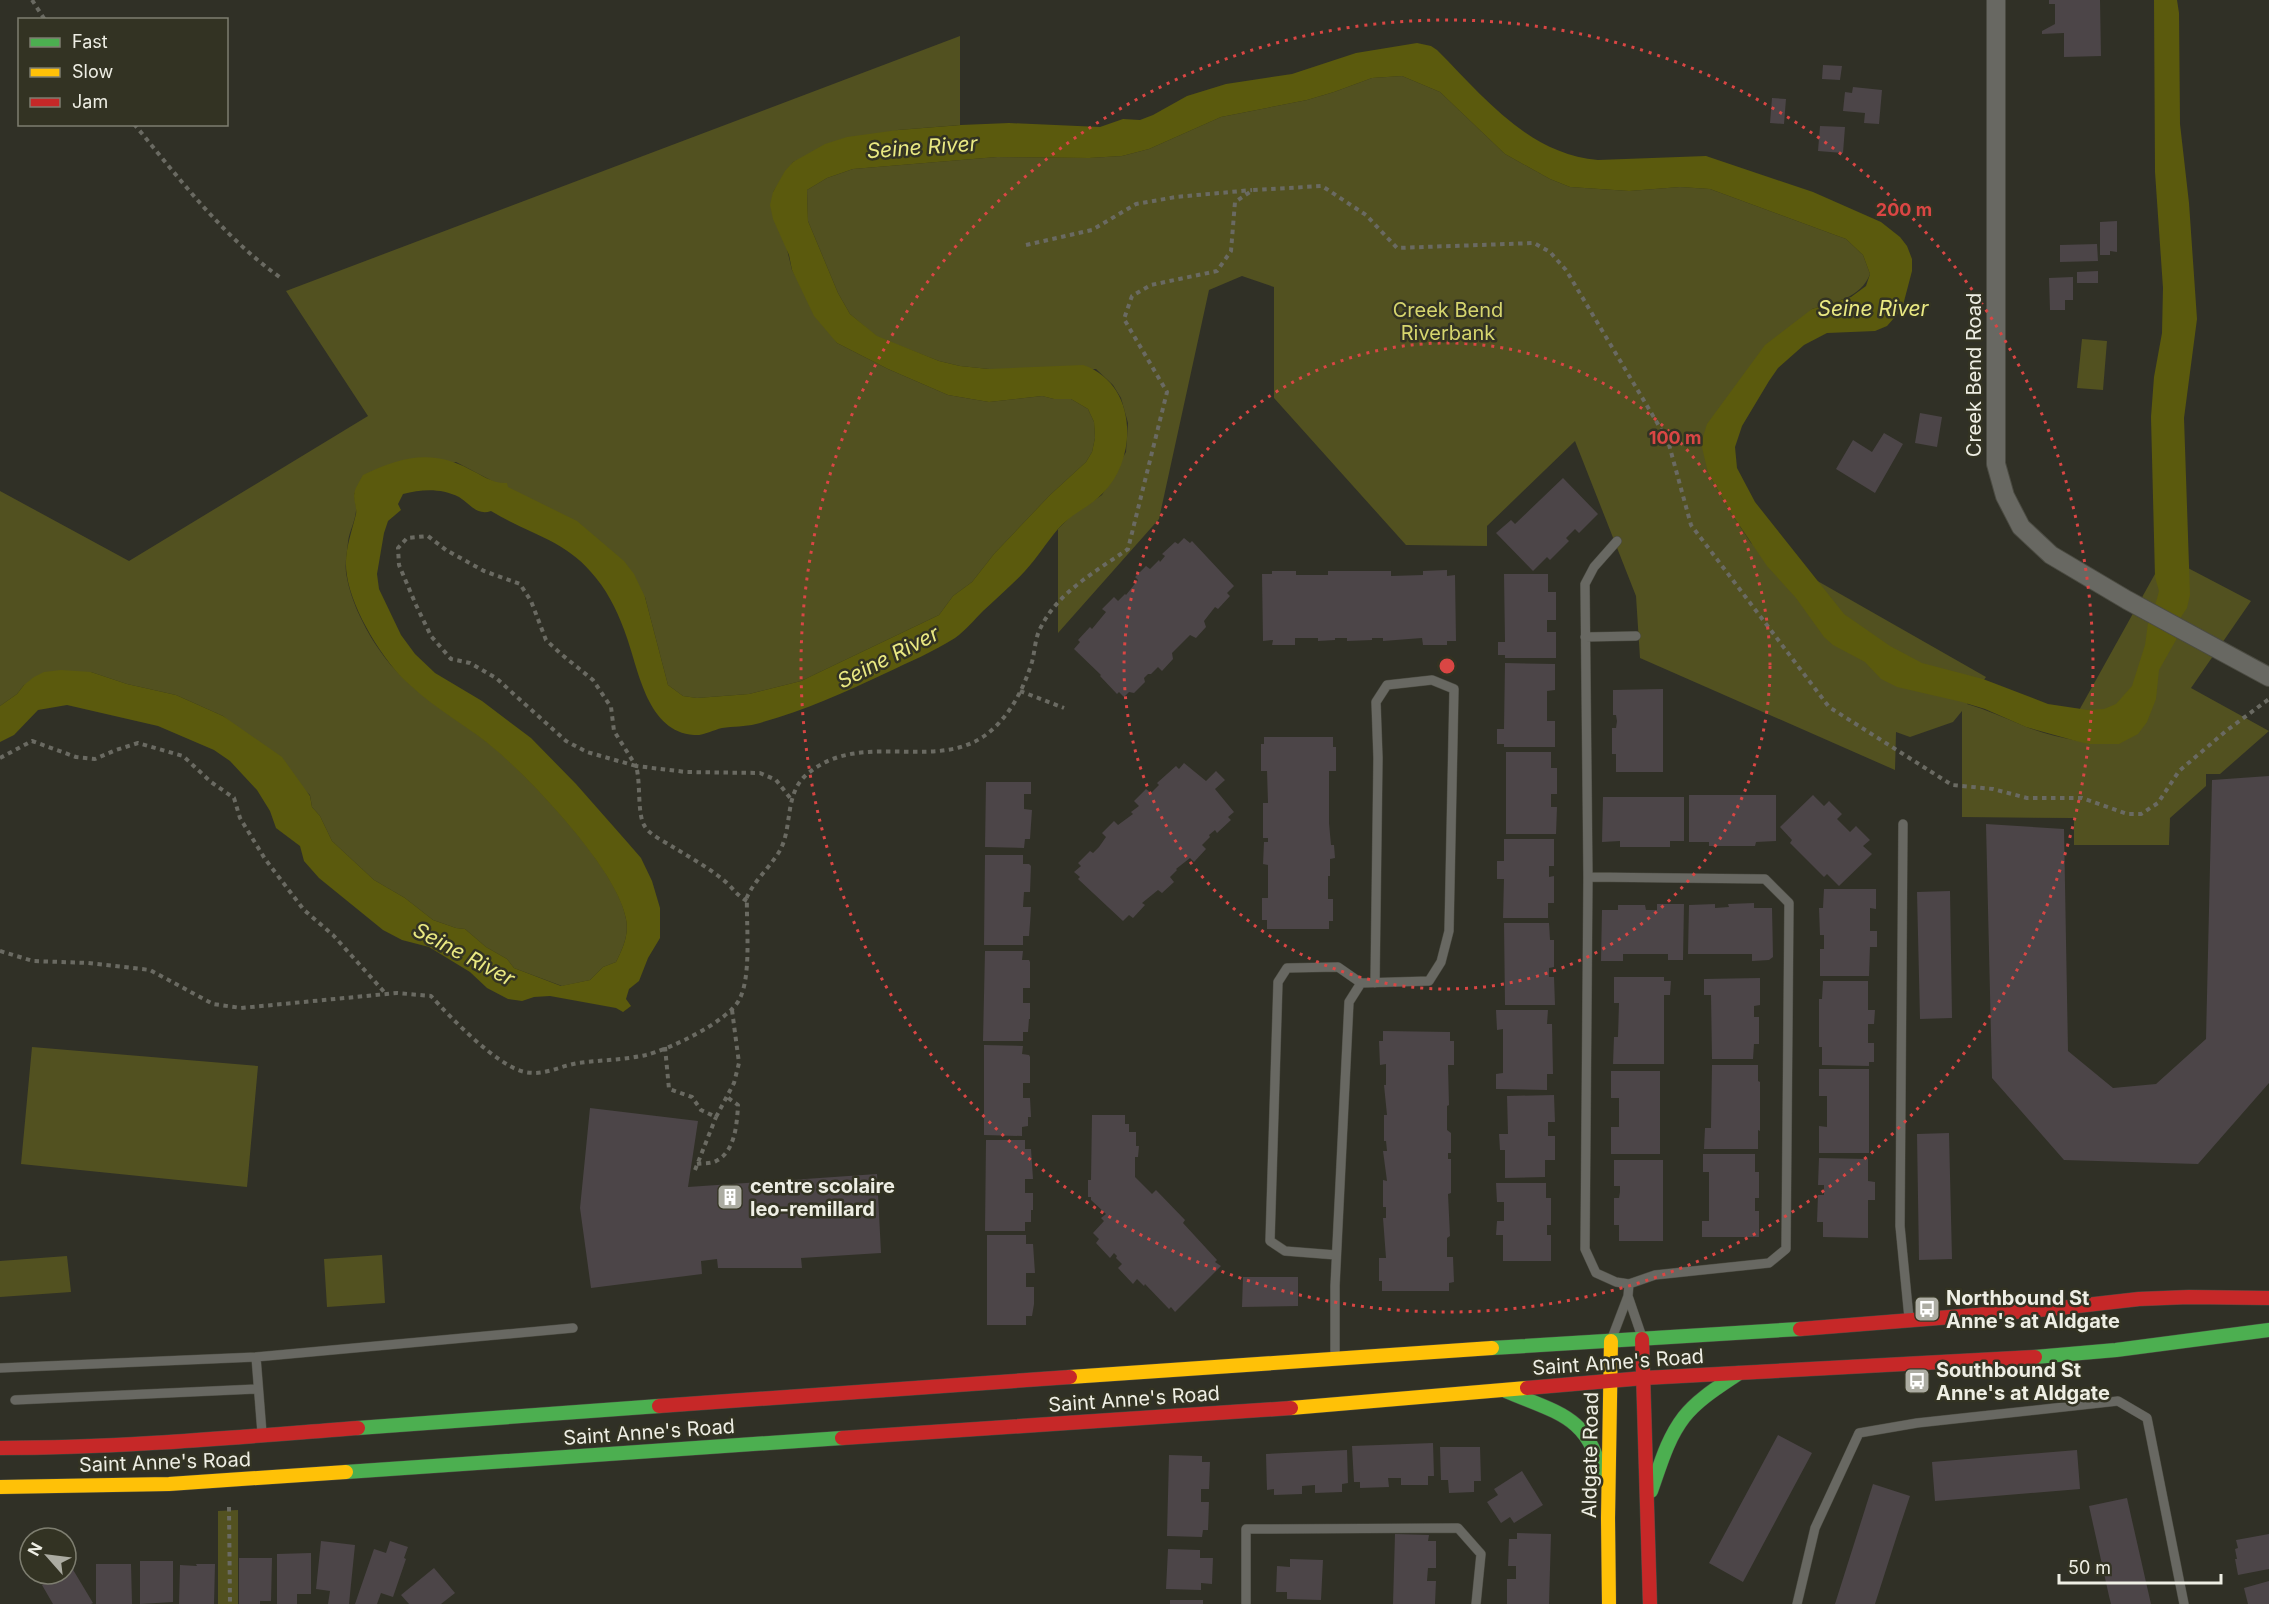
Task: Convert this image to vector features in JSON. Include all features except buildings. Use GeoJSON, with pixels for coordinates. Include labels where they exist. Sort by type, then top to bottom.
{"type":"FeatureCollection","features":[{"type":"Feature","properties":{"kind":"main road","name":"Saint Anne's Road"},"geometry":{"type":"LineString","coordinates":[[0,1448],[105,1446],[1910,1321],[2139,1299],[2269,1298]]}},
{"type":"Feature","properties":{"kind":"main road","name":"Saint Anne's Road"},"geometry":{"type":"LineString","coordinates":[[0,1486],[169,1484],[1360,1403],[1644,1378],[2030,1357],[2116,1350],[2269,1330]]}},
{"type":"Feature","properties":{"kind":"main road"},"geometry":{"type":"LineString","coordinates":[[1642,1339],[1650,1604]]}},
{"type":"Feature","properties":{"kind":"main road","name":"Aldgate Road"},"geometry":{"type":"LineString","coordinates":[[1609,1604],[1611,1341]]}},
{"type":"Feature","properties":{"kind":"main road"},"geometry":{"type":"LineString","coordinates":[[1648,1497],[1672,1437],[1682,1419],[1694,1405],[1740,1372]]}},
{"type":"Feature","properties":{"kind":"main road"},"geometry":{"type":"LineString","coordinates":[[1502,1389],[1576,1424],[1588,1439],[1600,1463],[1608,1518]]}},
{"type":"Feature","properties":{"kind":"main road"},"geometry":{"type":"LineString","coordinates":[[0,1494],[48,1485]]}},
{"type":"Feature","properties":{"kind":"street","name":"Creek Bend Road"},"geometry":{"type":"LineString","coordinates":[[1996,0],[1996,464],[2005,496],[2021,527],[2051,555],[2127,600],[2269,677]]}},
{"type":"Feature","properties":{"kind":"lane"},"geometry":{"type":"LineString","coordinates":[[1588,877],[1765,879],[1789,903],[1786,1249],[1769,1263],[1655,1275],[1629,1284],[1616,1282],[1596,1273],[1585,1248],[1588,877],[1585,585],[1594,567],[1617,541]]}},
{"type":"Feature","properties":{"kind":"lane"},"geometry":{"type":"LineString","coordinates":[[1585,637],[1636,636]]}},
{"type":"Feature","properties":{"kind":"lane"},"geometry":{"type":"LineString","coordinates":[[1336,1255],[1285,1251],[1270,1241],[1278,982],[1287,968],[1338,967],[1361,984],[1429,981],[1441,962],[1449,931],[1454,689],[1432,680],[1387,685],[1376,702],[1378,759],[1375,983]]}},
{"type":"Feature","properties":{"kind":"lane"},"geometry":{"type":"LineString","coordinates":[[1903,824],[1900,1226],[1910,1321]]}},
{"type":"Feature","properties":{"kind":"lane"},"geometry":{"type":"LineString","coordinates":[[1336,1360],[1336,1255],[1349,1002],[1361,984]]}},
{"type":"Feature","properties":{"kind":"lane"},"geometry":{"type":"LineString","coordinates":[[1629,1284],[1628,1296],[1642,1339]]}},
{"type":"Feature","properties":{"kind":"lane","name":"Aldgate Road"},"geometry":{"type":"LineString","coordinates":[[1611,1341],[1628,1296]]}},
{"type":"Feature","properties":{"kind":"lane"},"geometry":{"type":"LineString","coordinates":[[0,1368],[256,1357],[573,1328]]}},
{"type":"Feature","properties":{"kind":"lane"},"geometry":{"type":"LineString","coordinates":[[256,1357],[262,1434]]}},
{"type":"Feature","properties":{"kind":"lane"},"geometry":{"type":"LineString","coordinates":[[15,1400],[258,1389]]}},
{"type":"Feature","properties":{"kind":"lane"},"geometry":{"type":"LineString","coordinates":[[1797,1604],[1815,1528],[1859,1433],[1917,1423],[2118,1401],[2147,1418],[2184,1604]]}},
{"type":"Feature","properties":{"kind":"lane"},"geometry":{"type":"LineString","coordinates":[[1246,1604],[1246,1529],[1458,1528],[1481,1554],[1476,1604]]}},
{"type":"Feature","properties":{"kind":"path"},"geometry":{"type":"LineString","coordinates":[[32,0],[44,18]]}},
{"type":"Feature","properties":{"kind":"path"},"geometry":{"type":"LineString","coordinates":[[136,126],[205,208],[262,265],[280,278]]}},
{"type":"Feature","properties":{"kind":"path"},"geometry":{"type":"LineString","coordinates":[[1026,245],[1092,230],[1136,204],[1253,190],[1322,186],[1366,215],[1397,248],[1534,243],[1550,252],[1566,270],[1668,441],[1691,525],[1829,707],[1952,785],[1993,789],[2027,798],[2082,798],[2127,814],[2141,814],[2158,803],[2180,771],[2226,731],[2269,699]]}},
{"type":"Feature","properties":{"kind":"path"},"geometry":{"type":"LineString","coordinates":[[0,951],[33,961],[88,963],[150,970],[213,1004],[241,1008],[386,994],[431,996],[458,1027],[509,1066],[524,1072],[541,1073],[576,1064],[647,1054],[693,1036],[732,1009],[738,1002],[744,987],[747,901],[753,885],[780,851],[791,799],[804,777],[826,762],[854,754],[887,750],[934,753],[965,747],[993,729],[1016,701],[1032,661],[1040,628],[1058,603],[1087,578],[1128,549],[1167,392],[1124,319],[1132,296],[1151,285],[1217,271],[1231,252],[1235,202],[1253,190]]}},
{"type":"Feature","properties":{"kind":"path"},"geometry":{"type":"LineString","coordinates":[[747,901],[738,896],[727,883],[693,858],[655,836],[644,825],[640,780],[636,766],[614,731],[611,707],[593,680],[546,640],[531,601],[520,584],[484,571],[446,550],[428,536],[406,538],[398,548],[399,565],[431,636],[452,659],[470,663],[496,678],[566,741],[587,752],[636,766],[686,772],[760,773],[776,780],[791,799]]}},
{"type":"Feature","properties":{"kind":"path"},"geometry":{"type":"LineString","coordinates":[[1020,691],[1064,708]]}},
{"type":"Feature","properties":{"kind":"path"},"geometry":{"type":"LineString","coordinates":[[0,758],[32,741],[76,758],[95,759],[138,743],[183,756],[211,782],[234,798],[240,819],[304,910],[333,935],[386,994]]}},
{"type":"Feature","properties":{"kind":"path"},"geometry":{"type":"LineString","coordinates":[[695,1170],[716,1117],[734,1083],[738,1063],[732,1009]]}},
{"type":"Feature","properties":{"kind":"path"},"geometry":{"type":"LineString","coordinates":[[665,1047],[669,1089],[692,1098],[701,1110],[716,1117]]}},
{"type":"Feature","properties":{"kind":"path"},"geometry":{"type":"LineString","coordinates":[[697,1164],[715,1162],[728,1152],[737,1124],[738,1106],[727,1097]]}},
{"type":"Feature","properties":{"kind":"path"},"geometry":{"type":"LineString","coordinates":[[229,1507],[230,1604]]}},
{"type":"Feature","properties":{"kind":"green space"},"geometry":{"type":"Polygon","coordinates":[[[960,36],[960,125],[898,130],[793,162],[773,192],[792,270],[837,343],[888,369],[948,395],[989,402],[1042,396],[1071,399],[1088,409],[1094,422],[1095,438],[1092,452],[1086,462],[1050,495],[994,554],[972,582],[953,596],[939,615],[801,681],[749,694],[697,698],[683,696],[668,685],[645,597],[498,484],[456,462],[354,493],[356,509],[348,542],[346,574],[355,605],[368,632],[390,664],[404,679],[498,751],[533,784],[592,853],[620,899],[626,919],[626,936],[616,962],[603,967],[590,980],[562,986],[514,968],[507,959],[486,947],[465,929],[433,920],[405,898],[374,880],[332,841],[320,816],[312,807],[310,795],[223,716],[176,695],[127,684],[91,672],[24,685],[17,694],[0,706],[0,491],[129,561],[368,416],[286,291],[960,36]]]}},
{"type":"Feature","properties":{"kind":"green space","name":"Creek Bend Riverbank"},"geometry":{"type":"Polygon","coordinates":[[[1402,76],[1440,92],[1505,154],[1550,179],[1570,187],[1629,191],[1680,187],[1710,189],[1846,239],[1863,255],[1870,274],[1866,282],[1854,294],[1846,298],[1812,309],[1708,473],[1751,543],[1986,677],[1967,704],[2047,734],[2071,740],[2107,744],[2119,744],[2072,723],[2165,556],[2251,601],[2191,688],[2269,731],[2220,774],[2206,774],[2206,786],[2170,818],[2169,845],[2074,845],[2074,818],[1962,817],[1962,711],[1953,722],[1910,737],[1896,732],[1895,770],[1640,658],[1636,596],[1575,441],[1487,526],[1487,546],[1406,545],[1274,398],[1274,287],[1242,276],[1209,290],[1159,519],[1058,633],[1058,529],[1072,515],[1102,495],[1126,452],[1128,423],[1121,398],[1113,385],[1096,369],[989,369],[960,366],[939,361],[877,337],[850,314],[838,293],[808,221],[807,190],[827,178],[853,169],[997,157],[1122,156],[1149,149],[1221,117],[1307,100],[1372,78],[1402,76]]]}},
{"type":"Feature","properties":{"kind":"green space"},"geometry":{"type":"Polygon","coordinates":[[[2082,339],[2107,341],[2103,390],[2077,388],[2082,339]]]}},
{"type":"Feature","properties":{"kind":"green space"},"geometry":{"type":"Polygon","coordinates":[[[32,1047],[258,1066],[247,1187],[21,1164],[32,1047]]]}},
{"type":"Feature","properties":{"kind":"green space"},"geometry":{"type":"Polygon","coordinates":[[[382,1255],[385,1303],[327,1307],[324,1259],[382,1255]]]}},
{"type":"Feature","properties":{"kind":"green space"},"geometry":{"type":"Polygon","coordinates":[[[67,1256],[71,1292],[0,1297],[0,1261],[67,1256]]]}},
{"type":"Feature","properties":{"kind":"green space"},"geometry":{"type":"Polygon","coordinates":[[[238,1510],[238,1604],[218,1604],[218,1511],[238,1510]]]}},
{"type":"Feature","properties":{"kind":"water","name":"Seine River"},"geometry":{"type":"Polygon","coordinates":[[[2154,0],[2177,0],[2179,13],[2180,124],[2189,203],[2197,319],[2184,418],[2190,595],[2187,608],[2181,617],[2176,640],[2159,670],[2156,699],[2147,722],[2138,734],[2119,744],[2089,744],[2076,741],[2026,727],[1985,709],[1897,687],[1881,679],[1865,662],[1833,645],[1824,637],[1796,598],[1767,566],[1731,513],[1708,473],[1701,443],[1707,424],[1765,345],[1812,309],[1851,297],[1866,286],[1870,274],[1863,255],[1846,239],[1710,189],[1680,187],[1629,191],[1570,187],[1550,179],[1505,154],[1440,92],[1402,76],[1372,78],[1307,100],[1221,117],[1149,149],[1122,156],[997,157],[853,169],[827,178],[807,190],[808,221],[838,293],[850,314],[877,336],[939,361],[960,366],[989,369],[1083,365],[1101,374],[1114,388],[1123,404],[1127,422],[1127,441],[1123,460],[1115,478],[1103,493],[1063,523],[1025,571],[966,629],[930,652],[838,695],[789,714],[748,726],[722,728],[697,735],[678,731],[656,712],[648,698],[614,606],[585,565],[547,539],[491,511],[478,511],[452,494],[431,490],[403,494],[398,504],[401,510],[388,521],[384,533],[377,574],[379,589],[401,635],[415,654],[435,673],[482,701],[531,738],[576,784],[641,858],[652,881],[660,908],[660,938],[648,958],[639,981],[629,989],[626,999],[631,1006],[623,1012],[616,1008],[550,996],[534,997],[522,1001],[508,999],[487,988],[470,972],[429,947],[402,940],[383,930],[319,878],[304,861],[300,846],[276,828],[270,811],[257,790],[230,761],[214,750],[158,726],[67,705],[38,710],[14,735],[0,742],[0,706],[17,694],[34,677],[44,672],[61,670],[91,672],[127,684],[176,695],[223,716],[282,757],[310,796],[312,807],[320,816],[332,841],[374,880],[405,898],[433,920],[465,929],[486,947],[507,959],[514,968],[561,986],[590,980],[603,967],[616,962],[623,946],[627,925],[620,899],[591,853],[532,784],[497,751],[410,685],[380,650],[355,604],[346,568],[348,545],[356,514],[354,493],[363,475],[403,460],[429,457],[442,459],[492,481],[507,483],[508,487],[577,521],[624,561],[634,574],[645,597],[668,685],[683,696],[697,698],[749,694],[801,681],[939,615],[953,596],[972,582],[994,554],[1050,495],[1086,462],[1092,452],[1095,438],[1094,422],[1088,409],[1071,399],[1042,396],[989,402],[948,395],[888,369],[837,343],[814,316],[792,270],[789,255],[773,219],[770,205],[773,192],[793,162],[825,144],[847,137],[898,130],[1009,123],[1100,127],[1123,119],[1140,120],[1187,96],[1226,84],[1292,74],[1356,53],[1417,43],[1437,50],[1490,104],[1529,135],[1550,147],[1598,160],[1706,156],[1813,192],[1881,222],[1900,237],[1907,246],[1912,259],[1912,271],[1902,309],[1887,326],[1875,331],[1827,333],[1804,345],[1778,368],[1742,426],[1735,447],[1737,468],[1755,502],[1844,614],[1890,646],[1922,663],[1983,679],[2048,704],[2088,710],[2104,709],[2116,704],[2132,686],[2145,645],[2148,623],[2159,591],[2155,577],[2151,417],[2154,377],[2162,333],[2163,288],[2155,172],[2154,0]]]}},
{"type":"Feature","properties":{"kind":"traffic: fast"},"geometry":{"type":"LineString","coordinates":[[1492,1348],[1800,1329]]}},
{"type":"Feature","properties":{"kind":"traffic: fast"},"geometry":{"type":"LineString","coordinates":[[2035,1357],[2116,1350],[2269,1330]]}},
{"type":"Feature","properties":{"kind":"traffic: fast"},"geometry":{"type":"LineString","coordinates":[[1651,1491],[1668,1443],[1678,1425],[1690,1410],[1739,1373]]}},
{"type":"Feature","properties":{"kind":"traffic: fast"},"geometry":{"type":"LineString","coordinates":[[1506,1391],[1556,1412],[1580,1429],[1590,1442],[1602,1479]]}},
{"type":"Feature","properties":{"kind":"traffic: fast"},"geometry":{"type":"LineString","coordinates":[[358,1428],[659,1406]]}},
{"type":"Feature","properties":{"kind":"traffic: fast"},"geometry":{"type":"LineString","coordinates":[[346,1472],[842,1438]]}},
{"type":"Feature","properties":{"kind":"traffic: slow"},"geometry":{"type":"LineString","coordinates":[[1609,1604],[1611,1341]]}},
{"type":"Feature","properties":{"kind":"traffic: slow"},"geometry":{"type":"LineString","coordinates":[[1070,1377],[1492,1348]]}},
{"type":"Feature","properties":{"kind":"traffic: slow"},"geometry":{"type":"LineString","coordinates":[[1291,1408],[1527,1388]]}},
{"type":"Feature","properties":{"kind":"traffic: slow"},"geometry":{"type":"LineString","coordinates":[[0,1487],[169,1484],[346,1472]]}},
{"type":"Feature","properties":{"kind":"traffic: jam"},"geometry":{"type":"LineString","coordinates":[[1800,1329],[2051,1309],[2139,1299],[2269,1298]]}},
{"type":"Feature","properties":{"kind":"traffic: jam"},"geometry":{"type":"LineString","coordinates":[[1642,1339],[1650,1604]]}},
{"type":"Feature","properties":{"kind":"traffic: jam"},"geometry":{"type":"LineString","coordinates":[[1527,1388],[1644,1378],[2035,1357]]}},
{"type":"Feature","properties":{"kind":"traffic: jam"},"geometry":{"type":"LineString","coordinates":[[659,1406],[1070,1377]]}},
{"type":"Feature","properties":{"kind":"traffic: jam"},"geometry":{"type":"LineString","coordinates":[[842,1438],[1291,1408]]}},
{"type":"Feature","properties":{"kind":"traffic: jam"},"geometry":{"type":"LineString","coordinates":[[0,1448],[135,1444],[358,1428]]}},
{"type":"Feature","properties":{"kind":"place","name":"centre scolaire leo-remillard"},"geometry":{"type":"Point","coordinates":[730,1197]}},
{"type":"Feature","properties":{"kind":"place","name":"Northbound St Anne's at Aldgate"},"geometry":{"type":"Point","coordinates":[1927,1309]}},
{"type":"Feature","properties":{"kind":"place","name":"Southbound St Anne's at Aldgate"},"geometry":{"type":"Point","coordinates":[1917,1381]}}]}
